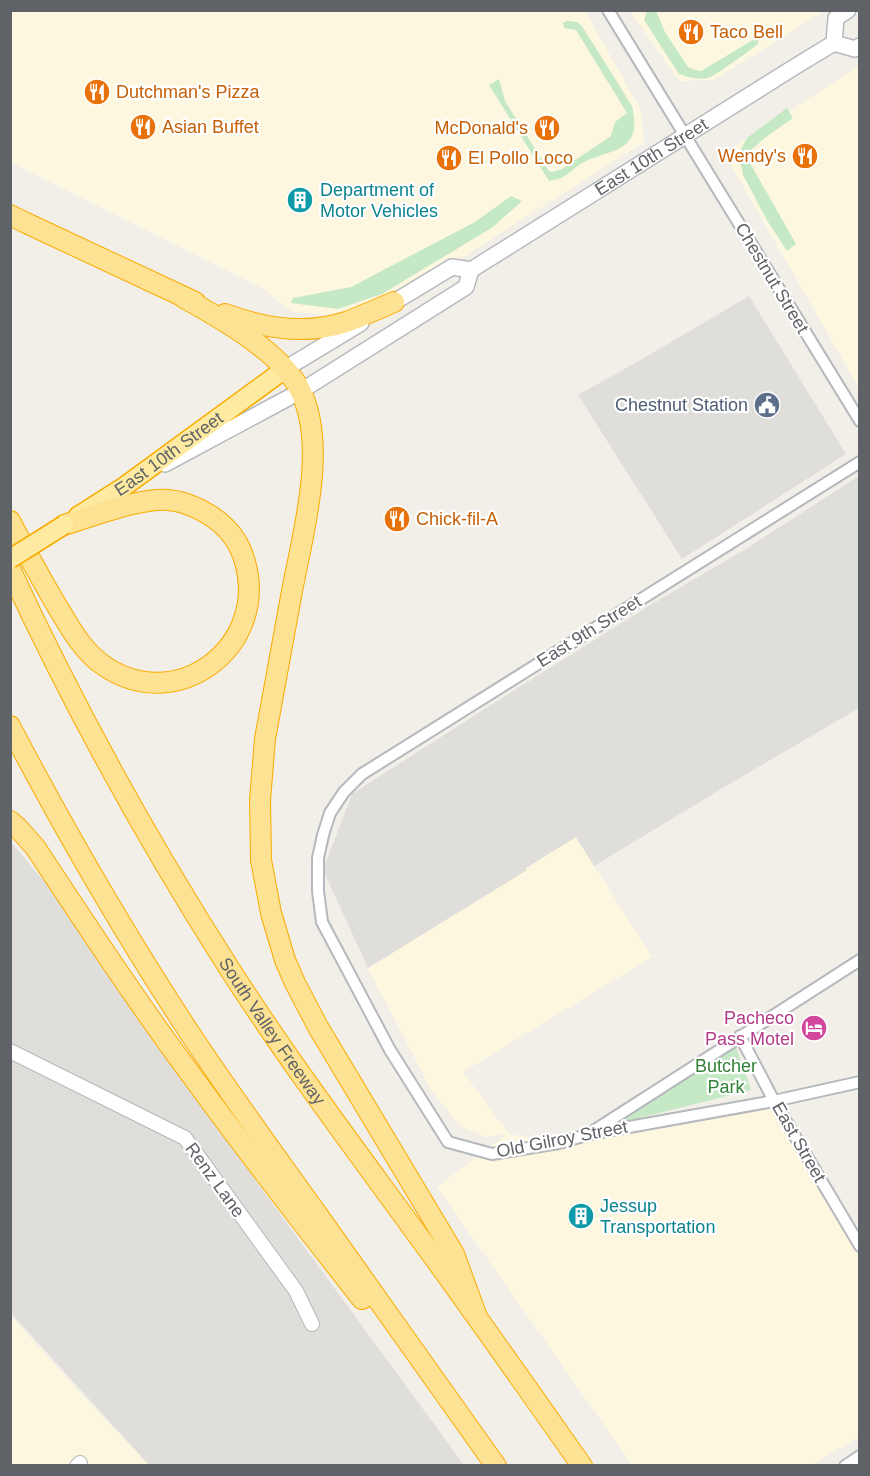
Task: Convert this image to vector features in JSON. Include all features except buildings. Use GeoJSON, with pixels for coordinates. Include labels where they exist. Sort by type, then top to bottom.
{"type":"FeatureCollection","features":[{"type":"Feature","properties":{"kind":"highway"},"geometry":{"type":"LineString","coordinates":[[10,215],[184,298],[228,323],[285,369],[301,391],[311,425],[313,469],[265,740],[260,800],[261,860],[265,887],[280,945],[298,991],[454,1254],[477,1317]]}},
{"type":"Feature","properties":{"kind":"highway"},"geometry":{"type":"LineString","coordinates":[[184,298],[237,318],[289,329],[316,328],[344,322],[394,302]]}},
{"type":"Feature","properties":{"kind":"highway","name":"East 10th Street"},"geometry":{"type":"LineString","coordinates":[[125,486],[285,369]]}},
{"type":"Feature","properties":{"kind":"highway"},"geometry":{"type":"LineString","coordinates":[[10,559],[125,486]]}},
{"type":"Feature","properties":{"kind":"highway"},"geometry":{"type":"LineString","coordinates":[[10,521],[76,637],[104,666],[123,676],[142,682],[160,683],[182,680],[202,672],[217,661],[232,644],[243,624],[250,600],[249,577],[234,536],[219,521],[200,509],[179,501],[157,500],[133,504],[64,525]]}},
{"type":"Feature","properties":{"kind":"highway","name":"South Valley Freeway"},"geometry":{"type":"LineString","coordinates":[[10,569],[104,758],[219,952],[334,1122],[477,1317],[582,1466]]}},
{"type":"Feature","properties":{"kind":"highway"},"geometry":{"type":"LineString","coordinates":[[10,726],[123,928]]}},
{"type":"Feature","properties":{"kind":"highway"},"geometry":{"type":"LineString","coordinates":[[10,755],[223,1083],[494,1466]]}},
{"type":"Feature","properties":{"kind":"highway"},"geometry":{"type":"LineString","coordinates":[[10,821],[35,847],[145,1010],[275,1188],[494,1466]]}},
{"type":"Feature","properties":{"kind":"main road"},"geometry":{"type":"LineString","coordinates":[[848,10],[836,18],[834,44],[855,49],[860,46]]}},
{"type":"Feature","properties":{"kind":"main road","name":"East 10th Street"},"geometry":{"type":"LineString","coordinates":[[285,369],[452,267],[471,270],[834,44]]}},
{"type":"Feature","properties":{"kind":"main road","name":"East 10th Street"},"geometry":{"type":"LineString","coordinates":[[125,486],[301,391],[466,287],[471,270]]}},
{"type":"Feature","properties":{"kind":"street","name":"Chestnut Street"},"geometry":{"type":"LineString","coordinates":[[608,10],[860,421]]}},
{"type":"Feature","properties":{"kind":"street","name":"East 9th Street"},"geometry":{"type":"LineString","coordinates":[[330,813],[344,792],[362,774],[860,462]]}},
{"type":"Feature","properties":{"kind":"street","name":"Old Gilroy Street"},"geometry":{"type":"LineString","coordinates":[[330,813],[318,858],[318,891],[322,922],[390,1050],[448,1142],[492,1155],[559,1143],[590,1134],[774,1101],[860,1082]]}},
{"type":"Feature","properties":{"kind":"street"},"geometry":{"type":"LineString","coordinates":[[590,1134],[860,960]]}},
{"type":"Feature","properties":{"kind":"street","name":"East Street"},"geometry":{"type":"LineString","coordinates":[[740,1036],[774,1101],[860,1246]]}},
{"type":"Feature","properties":{"kind":"street","name":"Renz Lane"},"geometry":{"type":"LineString","coordinates":[[10,1051],[185,1138],[296,1291],[312,1324]]}},
{"type":"Feature","properties":{"kind":"street"},"geometry":{"type":"LineString","coordinates":[[845,1466],[860,1456]]}},
{"type":"Feature","properties":{"kind":"shaded area"},"geometry":{"type":"Polygon","coordinates":[[[10,11],[585,11],[641,110],[644,142],[458,260],[340,316],[292,312],[262,288],[14,164],[11,160],[10,11]]]}},
{"type":"Feature","properties":{"kind":"shaded area"},"geometry":{"type":"Polygon","coordinates":[[[630,11],[824,11],[714,80],[679,81],[630,11]]]}},
{"type":"Feature","properties":{"kind":"shaded area"},"geometry":{"type":"Polygon","coordinates":[[[859,66],[859,388],[724,153],[859,66]]]}},
{"type":"Feature","properties":{"kind":"shaded area"},"geometry":{"type":"Polygon","coordinates":[[[749,296],[846,454],[682,559],[578,395],[749,296]]]}},
{"type":"Feature","properties":{"kind":"shaded area"},"geometry":{"type":"Polygon","coordinates":[[[859,476],[859,708],[594,866],[576,837],[526,868],[527,870],[368,968],[323,870],[352,794],[859,476]]]}},
{"type":"Feature","properties":{"kind":"shaded area"},"geometry":{"type":"Polygon","coordinates":[[[576,837],[652,957],[463,1072],[509,1134],[559,1143],[641,1131],[768,1103],[859,1256],[859,1437],[811,1465],[632,1465],[437,1187],[507,1134],[485,1137],[460,1126],[430,1088],[368,968],[576,837]]]}},
{"type":"Feature","properties":{"kind":"shaded area"},"geometry":{"type":"Polygon","coordinates":[[[11,842],[49,887],[138,1020],[464,1465],[149,1465],[11,1313],[11,842]]]}},
{"type":"Feature","properties":{"kind":"shaded area"},"geometry":{"type":"Polygon","coordinates":[[[10,1315],[85,1398],[149,1465],[11,1465],[10,1315]]]}},
{"type":"Feature","properties":{"kind":"green space"},"geometry":{"type":"Polygon","coordinates":[[[647,11],[656,11],[665,32],[688,67],[695,70],[701,71],[766,32],[766,36],[759,40],[757,45],[712,76],[704,79],[693,78],[679,74],[644,20],[647,11]]]}},
{"type":"Feature","properties":{"kind":"green space"},"geometry":{"type":"Polygon","coordinates":[[[577,22],[582,26],[632,106],[633,133],[623,146],[582,163],[563,177],[549,181],[489,85],[499,79],[505,101],[549,171],[562,169],[611,136],[615,122],[627,113],[576,30],[564,28],[563,23],[577,22]]]}},
{"type":"Feature","properties":{"kind":"green space"},"geometry":{"type":"Polygon","coordinates":[[[787,108],[793,118],[750,151],[750,163],[796,244],[787,251],[768,222],[743,175],[739,153],[747,138],[787,108]]]}},
{"type":"Feature","properties":{"kind":"green space"},"geometry":{"type":"Polygon","coordinates":[[[511,196],[522,201],[493,227],[382,294],[338,309],[291,303],[293,298],[351,287],[475,222],[511,196]]]}},
{"type":"Feature","properties":{"kind":"green space","name":"Butcher Park"},"geometry":{"type":"Polygon","coordinates":[[[736,1047],[751,1090],[619,1123],[736,1047]]]}},
{"type":"Feature","properties":{"kind":"place","name":"Taco Bell"},"geometry":{"type":"Point","coordinates":[691,32]}},
{"type":"Feature","properties":{"kind":"place","name":"Dutchman's Pizza"},"geometry":{"type":"Point","coordinates":[97,92]}},
{"type":"Feature","properties":{"kind":"place","name":"Asian Buffet"},"geometry":{"type":"Point","coordinates":[143,127]}},
{"type":"Feature","properties":{"kind":"place","name":"McDonald's"},"geometry":{"type":"Point","coordinates":[547,128]}},
{"type":"Feature","properties":{"kind":"place","name":"Wendy's"},"geometry":{"type":"Point","coordinates":[805,156]}},
{"type":"Feature","properties":{"kind":"place","name":"El Pollo Loco"},"geometry":{"type":"Point","coordinates":[449,158]}},
{"type":"Feature","properties":{"kind":"place","name":"Department of Motor Vehicles"},"geometry":{"type":"Point","coordinates":[300,200]}},
{"type":"Feature","properties":{"kind":"place","name":"Chestnut Station"},"geometry":{"type":"Point","coordinates":[767,405]}},
{"type":"Feature","properties":{"kind":"place","name":"Chick-fil-A"},"geometry":{"type":"Point","coordinates":[397,519]}},
{"type":"Feature","properties":{"kind":"place","name":"Pacheco Pass Motel"},"geometry":{"type":"Point","coordinates":[814,1028]}},
{"type":"Feature","properties":{"kind":"place","name":"Jessup Transportation"},"geometry":{"type":"Point","coordinates":[581,1216]}}]}
